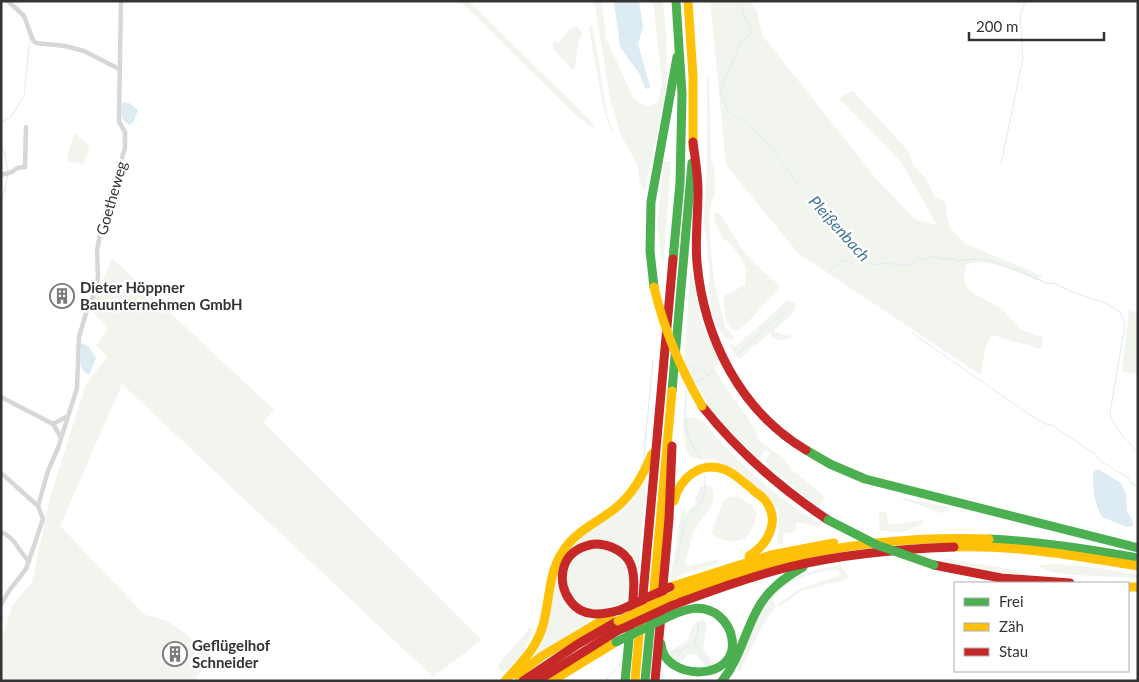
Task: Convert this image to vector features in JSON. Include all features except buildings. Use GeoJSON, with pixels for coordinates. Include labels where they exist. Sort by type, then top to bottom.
{"type":"FeatureCollection","features":[{"type":"Feature","properties":{"kind":"highway"},"geometry":{"type":"LineString","coordinates":[[635,681],[680,183],[682,94],[676,1]]}},
{"type":"Feature","properties":{"kind":"highway"},"geometry":{"type":"LineString","coordinates":[[645,681],[693,142],[693,77],[688,1]]}},
{"type":"Feature","properties":{"kind":"highway"},"geometry":{"type":"LineString","coordinates":[[680,42],[668,119],[651,202],[650,252],[654,287],[671,348],[702,406],[730,441],[752,463],[791,495],[828,520],[877,546],[934,565],[1001,578],[1056,582]]}},
{"type":"Feature","properties":{"kind":"highway"},"geometry":{"type":"LineString","coordinates":[[693,142],[697,167],[698,281],[704,312],[716,347],[732,377],[745,396],[768,421],[791,441],[822,462],[865,479],[1138,548]]}},
{"type":"Feature","properties":{"kind":"highway"},"geometry":{"type":"LineString","coordinates":[[655,681],[672,469],[671,403]]}},
{"type":"Feature","properties":{"kind":"highway"},"geometry":{"type":"LineString","coordinates":[[505,681],[528,656],[540,637],[546,615],[552,576],[562,552],[580,532],[625,500],[637,486],[656,445]]}},
{"type":"Feature","properties":{"kind":"highway"},"geometry":{"type":"LineString","coordinates":[[523,681],[578,644],[618,621],[673,591],[736,564],[764,547],[772,528],[772,517],[769,507],[762,498],[721,468],[705,467],[696,469],[688,474],[678,487],[669,519]]}},
{"type":"Feature","properties":{"kind":"highway"},"geometry":{"type":"LineString","coordinates":[[736,564],[806,547],[869,539],[951,538],[1020,540],[1074,546],[1138,558]]}},
{"type":"Feature","properties":{"kind":"highway"},"geometry":{"type":"LineString","coordinates":[[625,681],[633,594],[633,578],[630,565],[623,554],[604,544],[586,545],[574,552],[564,565],[561,581],[562,589],[570,602],[583,612],[601,615],[620,610],[673,591],[798,556],[843,547],[901,540]]}},
{"type":"Feature","properties":{"kind":"highway"},"geometry":{"type":"LineString","coordinates":[[537,681],[617,631],[673,605],[735,582],[812,562],[885,550],[966,546],[1046,551],[1138,566]]}},
{"type":"Feature","properties":{"kind":"highway"},"geometry":{"type":"LineString","coordinates":[[722,681],[734,666],[750,622],[767,593],[790,574],[812,562]]}},
{"type":"Feature","properties":{"kind":"highway"},"geometry":{"type":"LineString","coordinates":[[552,681],[616,642],[672,615],[698,608],[718,616],[725,622],[732,640],[732,652],[727,663],[718,673],[702,680],[690,679],[679,675],[670,669],[666,663],[661,648],[660,622]]}},
{"type":"Feature","properties":{"kind":"highway"},"geometry":{"type":"LineString","coordinates":[[509,681],[542,656],[620,610]]}},
{"type":"Feature","properties":{"kind":"street"},"geometry":{"type":"LineString","coordinates":[[8,1],[24,16],[33,40],[36,43],[65,46],[84,52],[119,70]]}},
{"type":"Feature","properties":{"kind":"street","name":"Goetheweg"},"geometry":{"type":"LineString","coordinates":[[1,605],[26,569],[43,519],[38,506],[77,388],[77,364],[81,326],[97,283],[97,251],[102,223],[126,148],[125,132],[119,122],[121,1]]}},
{"type":"Feature","properties":{"kind":"street"},"geometry":{"type":"LineString","coordinates":[[3,174],[24,167],[26,127]]}},
{"type":"Feature","properties":{"kind":"street"},"geometry":{"type":"LineString","coordinates":[[1,397],[53,424],[60,436]]}},
{"type":"Feature","properties":{"kind":"street"},"geometry":{"type":"LineString","coordinates":[[53,424],[67,417]]}},
{"type":"Feature","properties":{"kind":"street"},"geometry":{"type":"LineString","coordinates":[[1,473],[38,506]]}},
{"type":"Feature","properties":{"kind":"street"},"geometry":{"type":"LineString","coordinates":[[1,532],[14,540],[19,551],[29,561]]}},
{"type":"Feature","properties":{"kind":"shaded area"},"geometry":{"type":"Polygon","coordinates":[[[460,1],[468,1],[472,4],[591,121],[594,128],[577,116],[460,1]]]}},
{"type":"Feature","properties":{"kind":"shaded area"},"geometry":{"type":"Polygon","coordinates":[[[594,1],[602,1],[606,38],[633,98],[649,106],[658,102],[662,81],[653,1],[663,1],[667,75],[662,112],[646,189],[641,188],[637,164],[621,135],[610,98],[594,1]]]}},
{"type":"Feature","properties":{"kind":"shaded area"},"geometry":{"type":"Polygon","coordinates":[[[614,1],[639,1],[643,27],[638,44],[650,87],[648,89],[645,88],[639,73],[620,47],[614,1]]]}},
{"type":"Feature","properties":{"kind":"shaded area"},"geometry":{"type":"Polygon","coordinates":[[[710,1],[749,1],[756,9],[762,35],[878,181],[916,220],[937,225],[901,162],[839,98],[853,91],[909,152],[912,164],[928,181],[934,197],[946,202],[949,226],[964,243],[1042,276],[1038,281],[1002,267],[982,262],[966,265],[964,277],[967,288],[1002,309],[1021,330],[1043,337],[1041,349],[992,335],[986,348],[981,375],[799,254],[726,165],[710,1]]]}},
{"type":"Feature","properties":{"kind":"shaded area"},"geometry":{"type":"Polygon","coordinates":[[[592,25],[608,117],[613,132],[611,132],[603,106],[589,28],[592,25]]]}},
{"type":"Feature","properties":{"kind":"shaded area"},"geometry":{"type":"Polygon","coordinates":[[[576,26],[582,33],[578,43],[573,70],[553,49],[553,41],[559,43],[570,29],[576,26]]]}},
{"type":"Feature","properties":{"kind":"shaded area"},"geometry":{"type":"Polygon","coordinates":[[[709,75],[711,157],[715,175],[715,193],[709,216],[711,252],[713,275],[725,327],[734,337],[732,340],[725,338],[718,327],[712,312],[709,286],[710,273],[704,222],[707,161],[707,79],[709,75]]]}},
{"type":"Feature","properties":{"kind":"shaded area"},"geometry":{"type":"Polygon","coordinates":[[[123,102],[129,103],[138,110],[134,121],[130,125],[124,121],[122,116],[123,102]]]}},
{"type":"Feature","properties":{"kind":"shaded area"},"geometry":{"type":"Polygon","coordinates":[[[76,134],[90,146],[83,164],[69,162],[67,156],[76,134]]]}},
{"type":"Feature","properties":{"kind":"shaded area"},"geometry":{"type":"Polygon","coordinates":[[[664,161],[671,162],[663,268],[657,226],[664,161]]]}},
{"type":"Feature","properties":{"kind":"shaded area"},"geometry":{"type":"Polygon","coordinates":[[[715,212],[720,214],[744,252],[779,285],[779,288],[747,323],[736,331],[726,321],[724,296],[745,285],[746,269],[737,252],[723,239],[715,222],[715,212]]]}},
{"type":"Feature","properties":{"kind":"shaded area"},"geometry":{"type":"Polygon","coordinates":[[[112,258],[274,410],[263,422],[482,640],[433,677],[122,384],[60,526],[145,615],[166,620],[189,636],[210,656],[195,681],[1,681],[1,641],[12,606],[32,582],[50,498],[86,384],[107,357],[96,345],[108,328],[90,310],[112,258]]]}},
{"type":"Feature","properties":{"kind":"shaded area"},"geometry":{"type":"Polygon","coordinates":[[[693,274],[700,319],[719,362],[714,368],[752,424],[758,440],[783,458],[791,469],[825,497],[819,506],[814,504],[765,462],[770,452],[765,450],[760,458],[754,456],[714,413],[684,365],[690,275],[693,274]]]}},
{"type":"Feature","properties":{"kind":"shaded area"},"geometry":{"type":"Polygon","coordinates":[[[787,301],[794,302],[796,307],[792,314],[773,331],[792,336],[790,339],[778,341],[771,337],[771,332],[739,359],[729,346],[731,344],[735,347],[787,301]]]}},
{"type":"Feature","properties":{"kind":"shaded area"},"geometry":{"type":"Polygon","coordinates":[[[1129,310],[1138,314],[1138,374],[1122,372],[1129,310]]]}},
{"type":"Feature","properties":{"kind":"shaded area"},"geometry":{"type":"Polygon","coordinates":[[[83,343],[89,347],[96,358],[89,375],[85,373],[81,366],[81,345],[83,343]]]}},
{"type":"Feature","properties":{"kind":"shaded area"},"geometry":{"type":"Polygon","coordinates":[[[688,417],[702,420],[754,476],[785,501],[822,526],[796,523],[796,531],[782,534],[784,543],[778,545],[778,510],[768,497],[740,475],[714,459],[691,458],[685,446],[683,419],[688,417]]]}},
{"type":"Feature","properties":{"kind":"shaded area"},"geometry":{"type":"Polygon","coordinates":[[[1098,469],[1121,483],[1126,494],[1127,511],[1133,526],[1127,527],[1102,517],[1097,506],[1094,490],[1093,472],[1098,469]]]}},
{"type":"Feature","properties":{"kind":"shaded area"},"geometry":{"type":"Polygon","coordinates":[[[644,480],[646,480],[637,586],[629,555],[623,548],[607,541],[595,540],[569,553],[559,588],[587,616],[590,622],[532,659],[542,642],[556,576],[567,553],[584,534],[616,513],[630,501],[644,480]]]}},
{"type":"Feature","properties":{"kind":"shaded area"},"geometry":{"type":"Polygon","coordinates":[[[701,485],[711,486],[713,493],[712,505],[694,531],[685,562],[688,566],[715,560],[718,563],[677,576],[677,579],[670,581],[681,514],[684,507],[686,513],[695,505],[701,485]]]}},
{"type":"Feature","properties":{"kind":"shaded area"},"geometry":{"type":"Polygon","coordinates":[[[737,496],[751,505],[757,513],[754,525],[745,539],[735,541],[723,540],[711,533],[724,500],[737,496]]]}},
{"type":"Feature","properties":{"kind":"shaded area"},"geometry":{"type":"Polygon","coordinates":[[[897,497],[949,507],[949,511],[941,513],[897,497]]]}},
{"type":"Feature","properties":{"kind":"shaded area"},"geometry":{"type":"Polygon","coordinates":[[[879,512],[886,512],[889,525],[923,520],[922,524],[903,532],[880,531],[879,512]]]}},
{"type":"Feature","properties":{"kind":"shaded area"},"geometry":{"type":"Polygon","coordinates":[[[589,547],[611,549],[625,562],[629,575],[631,587],[627,598],[608,610],[590,610],[581,606],[569,593],[566,584],[568,566],[573,557],[589,547]]]}},
{"type":"Feature","properties":{"kind":"shaded area"},"geometry":{"type":"Polygon","coordinates":[[[945,558],[1012,570],[1021,572],[1021,574],[972,569],[943,561],[945,558]]]}},
{"type":"Feature","properties":{"kind":"shaded area"},"geometry":{"type":"Polygon","coordinates":[[[1060,564],[1138,574],[1138,579],[1056,573],[1039,566],[1060,564]]]}},
{"type":"Feature","properties":{"kind":"shaded area"},"geometry":{"type":"Polygon","coordinates":[[[840,565],[849,577],[841,581],[804,590],[778,607],[778,604],[799,589],[841,575],[837,569],[819,572],[800,578],[783,587],[773,601],[776,607],[763,625],[739,673],[737,671],[753,629],[769,599],[780,588],[795,578],[840,565]]]}},
{"type":"Feature","properties":{"kind":"shaded area"},"geometry":{"type":"Polygon","coordinates":[[[702,619],[707,624],[703,649],[716,666],[711,671],[695,654],[688,654],[682,662],[676,664],[670,660],[671,651],[688,640],[693,624],[702,619]]]}},
{"type":"Feature","properties":{"kind":"shaded area"},"geometry":{"type":"Polygon","coordinates":[[[529,628],[533,628],[531,635],[526,647],[518,658],[503,672],[497,669],[499,664],[529,628]]]}},
{"type":"Feature","properties":{"kind":"waterway","name":"Pleißenbach"},"geometry":{"type":"LineString","coordinates":[[15,1],[20,10]]}},
{"type":"Feature","properties":{"kind":"waterway","name":"Pleißenbach"},"geometry":{"type":"LineString","coordinates":[[738,1],[751,27],[749,36],[741,42],[722,86],[721,94],[728,111],[743,120],[770,146],[798,184],[827,211],[864,258],[873,265],[886,263],[907,266],[917,258],[927,260],[932,256],[945,260],[949,258],[959,261],[985,259],[1020,271],[1048,284],[1054,283],[1072,292],[1105,303],[1120,312],[1124,320],[1124,330],[1110,413],[1118,429],[1138,452]]}},
{"type":"Feature","properties":{"kind":"waterway"},"geometry":{"type":"LineString","coordinates":[[1001,164],[1023,58],[1020,17],[1025,1]]}},
{"type":"Feature","properties":{"kind":"waterway","name":"Pleißenbach"},"geometry":{"type":"LineString","coordinates":[[1,124],[11,117],[24,96],[30,38],[27,30]]}},
{"type":"Feature","properties":{"kind":"waterway","name":"Pleißenbach"},"geometry":{"type":"LineString","coordinates":[[1,145],[8,171]]}},
{"type":"Feature","properties":{"kind":"waterway","name":"Pleißenbach"},"geometry":{"type":"LineString","coordinates":[[1,206],[8,175]]}},
{"type":"Feature","properties":{"kind":"waterway"},"geometry":{"type":"LineString","coordinates":[[827,273],[842,261],[847,260],[852,264],[854,260],[863,259]]}},
{"type":"Feature","properties":{"kind":"waterway"},"geometry":{"type":"LineString","coordinates":[[735,356],[789,307]]}},
{"type":"Feature","properties":{"kind":"waterway"},"geometry":{"type":"LineString","coordinates":[[912,333],[1030,415],[1046,424],[1052,425],[1096,455],[1102,462],[1127,477],[1132,484],[1138,487]]}},
{"type":"Feature","properties":{"kind":"waterway"},"geometry":{"type":"LineString","coordinates":[[643,465],[653,359]]}},
{"type":"Feature","properties":{"kind":"waterway"},"geometry":{"type":"LineString","coordinates":[[690,366],[701,369],[709,375]]}},
{"type":"Feature","properties":{"kind":"waterway"},"geometry":{"type":"LineString","coordinates":[[694,384],[714,371]]}},
{"type":"Feature","properties":{"kind":"waterway"},"geometry":{"type":"LineString","coordinates":[[688,388],[685,411],[686,427],[690,442],[701,459]]}},
{"type":"Feature","properties":{"kind":"waterway"},"geometry":{"type":"LineString","coordinates":[[676,566],[685,521],[702,501],[705,491],[705,476]]}},
{"type":"Feature","properties":{"kind":"waterway"},"geometry":{"type":"LineString","coordinates":[[670,653],[687,647],[695,640],[698,623]]}},
{"type":"Feature","properties":{"kind":"waterway"},"geometry":{"type":"LineString","coordinates":[[695,640],[696,647],[712,669]]}},
{"type":"Feature","properties":{"kind":"waterway"},"geometry":{"type":"LineString","coordinates":[[674,663],[681,650]]}},
{"type":"Feature","properties":{"kind":"waterway"},"geometry":{"type":"LineString","coordinates":[[608,681],[607,678],[620,664]]}},
{"type":"Feature","properties":{"kind":"waterway"},"geometry":{"type":"LineString","coordinates":[[662,681],[663,671]]}},
{"type":"Feature","properties":{"kind":"traffic: fast"},"geometry":{"type":"LineString","coordinates":[[673,259],[680,183],[682,94],[676,1]]}},
{"type":"Feature","properties":{"kind":"traffic: fast"},"geometry":{"type":"LineString","coordinates":[[654,287],[650,251],[651,202],[677,57]]}},
{"type":"Feature","properties":{"kind":"traffic: fast"},"geometry":{"type":"LineString","coordinates":[[672,391],[692,163]]}},
{"type":"Feature","properties":{"kind":"traffic: fast"},"geometry":{"type":"LineString","coordinates":[[806,450],[830,464],[865,479],[1138,548]]}},
{"type":"Feature","properties":{"kind":"traffic: fast"},"geometry":{"type":"LineString","coordinates":[[828,520],[877,545],[934,565]]}},
{"type":"Feature","properties":{"kind":"traffic: fast"},"geometry":{"type":"LineString","coordinates":[[989,539],[1064,546],[1138,558]]}},
{"type":"Feature","properties":{"kind":"traffic: fast"},"geometry":{"type":"LineString","coordinates":[[722,681],[733,665],[760,604],[770,591],[803,567]]}},
{"type":"Feature","properties":{"kind":"traffic: fast"},"geometry":{"type":"LineString","coordinates":[[661,644],[665,656],[674,665],[700,672],[713,669],[724,663],[731,653],[732,639],[729,630],[722,618],[713,612],[696,608],[672,615]]}},
{"type":"Feature","properties":{"kind":"traffic: fast"},"geometry":{"type":"LineString","coordinates":[[616,642],[672,615]]}},
{"type":"Feature","properties":{"kind":"traffic: fast"},"geometry":{"type":"LineString","coordinates":[[645,681],[651,619]]}},
{"type":"Feature","properties":{"kind":"traffic: fast"},"geometry":{"type":"LineString","coordinates":[[625,681],[630,629]]}},
{"type":"Feature","properties":{"kind":"traffic: slow"},"geometry":{"type":"LineString","coordinates":[[688,1],[693,77],[693,148]]}},
{"type":"Feature","properties":{"kind":"traffic: slow"},"geometry":{"type":"LineString","coordinates":[[654,287],[674,348],[702,406]]}},
{"type":"Feature","properties":{"kind":"traffic: slow"},"geometry":{"type":"LineString","coordinates":[[653,601],[672,391]]}},
{"type":"Feature","properties":{"kind":"traffic: slow"},"geometry":{"type":"LineString","coordinates":[[505,681],[528,655],[537,641],[545,616],[552,577],[563,551],[573,538],[613,510],[626,498],[641,477],[652,454]]}},
{"type":"Feature","properties":{"kind":"traffic: slow"},"geometry":{"type":"LineString","coordinates":[[674,501],[686,478],[700,469],[708,467],[717,468],[726,470],[736,476],[763,498],[772,514],[771,530],[767,538],[749,556]]}},
{"type":"Feature","properties":{"kind":"traffic: slow"},"geometry":{"type":"LineString","coordinates":[[675,595],[773,563],[837,548],[913,540],[989,539]]}},
{"type":"Feature","properties":{"kind":"traffic: slow"},"geometry":{"type":"LineString","coordinates":[[670,587],[771,555],[834,543]]}},
{"type":"Feature","properties":{"kind":"traffic: slow"},"geometry":{"type":"LineString","coordinates":[[954,547],[1024,549],[1138,566]]}},
{"type":"Feature","properties":{"kind":"traffic: slow"},"geometry":{"type":"LineString","coordinates":[[1129,587],[1138,587]]}},
{"type":"Feature","properties":{"kind":"traffic: slow"},"geometry":{"type":"LineString","coordinates":[[618,621],[675,595]]}},
{"type":"Feature","properties":{"kind":"traffic: slow"},"geometry":{"type":"LineString","coordinates":[[517,675],[542,656],[611,615]]}},
{"type":"Feature","properties":{"kind":"traffic: slow"},"geometry":{"type":"LineString","coordinates":[[635,681],[640,624]]}},
{"type":"Feature","properties":{"kind":"traffic: slow"},"geometry":{"type":"LineString","coordinates":[[552,681],[616,642]]}},
{"type":"Feature","properties":{"kind":"traffic: jam"},"geometry":{"type":"LineString","coordinates":[[693,142],[698,185],[697,263],[701,291],[717,345],[729,370],[744,393],[762,415],[783,434],[806,450]]}},
{"type":"Feature","properties":{"kind":"traffic: jam"},"geometry":{"type":"LineString","coordinates":[[642,606],[673,259]]}},
{"type":"Feature","properties":{"kind":"traffic: jam"},"geometry":{"type":"LineString","coordinates":[[702,406],[730,439],[760,468],[828,520]]}},
{"type":"Feature","properties":{"kind":"traffic: jam"},"geometry":{"type":"LineString","coordinates":[[662,597],[669,519],[672,446]]}},
{"type":"Feature","properties":{"kind":"traffic: jam"},"geometry":{"type":"LineString","coordinates":[[620,610],[600,614],[587,613],[581,611],[571,602],[566,594],[562,578],[566,562],[577,550],[592,544],[599,544],[612,547],[624,554],[631,565],[633,576],[632,611]]}},
{"type":"Feature","properties":{"kind":"traffic: jam"},"geometry":{"type":"LineString","coordinates":[[673,605],[716,589],[809,562],[871,553],[954,547]]}},
{"type":"Feature","properties":{"kind":"traffic: jam"},"geometry":{"type":"LineString","coordinates":[[934,565],[1001,578],[1056,582]]}},
{"type":"Feature","properties":{"kind":"traffic: jam"},"geometry":{"type":"LineString","coordinates":[[620,610],[670,587]]}},
{"type":"Feature","properties":{"kind":"traffic: jam"},"geometry":{"type":"LineString","coordinates":[[617,631],[673,605]]}},
{"type":"Feature","properties":{"kind":"traffic: jam"},"geometry":{"type":"LineString","coordinates":[[655,681],[661,615]]}},
{"type":"Feature","properties":{"kind":"traffic: jam"},"geometry":{"type":"LineString","coordinates":[[523,681],[578,644],[618,621]]}},
{"type":"Feature","properties":{"kind":"traffic: jam"},"geometry":{"type":"LineString","coordinates":[[537,681],[617,631]]}},
{"type":"Feature","properties":{"kind":"place","name":"Dieter Höppner Bauunternehmen GmbH"},"geometry":{"type":"Point","coordinates":[62,296]}},
{"type":"Feature","properties":{"kind":"place","name":"Geflügelhof Schneider"},"geometry":{"type":"Point","coordinates":[175,654]}}]}
